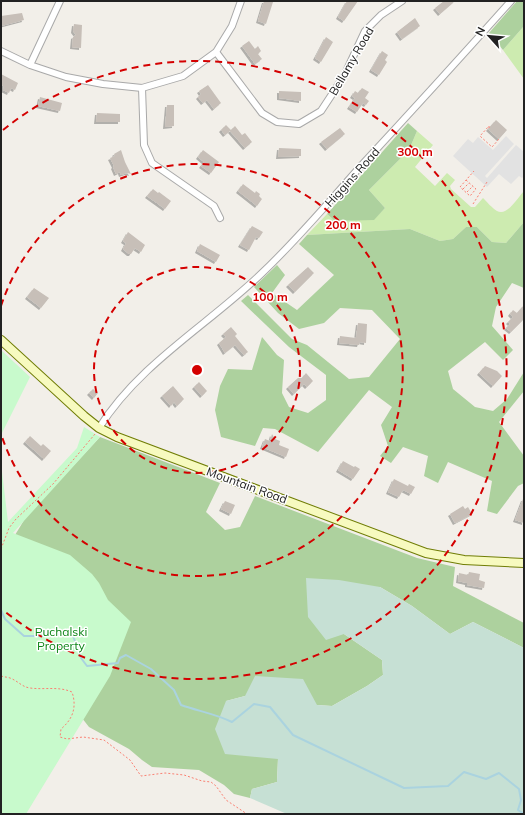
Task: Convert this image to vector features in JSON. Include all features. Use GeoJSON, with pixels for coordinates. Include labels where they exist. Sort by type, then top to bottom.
{"type":"FeatureCollection","features":[{"type":"Feature","properties":{"kind":"main road","name":"Mountain Road"},"geometry":{"type":"LineString","coordinates":[[1,340],[69,404],[99,428],[140,446],[426,553],[464,560],[524,563]]}},
{"type":"Feature","properties":{"kind":"street"},"geometry":{"type":"LineString","coordinates":[[30,65],[60,1]]}},
{"type":"Feature","properties":{"kind":"street"},"geometry":{"type":"LineString","coordinates":[[1,51],[30,65],[66,77],[103,84],[142,88],[183,76],[216,52],[232,26],[241,1]]}},
{"type":"Feature","properties":{"kind":"street","name":"Bellamy Road"},"geometry":{"type":"LineString","coordinates":[[216,52],[262,113],[277,122],[299,124],[321,111],[344,76],[366,31],[381,15],[402,1]]}},
{"type":"Feature","properties":{"kind":"street","name":"Higgins Road"},"geometry":{"type":"LineString","coordinates":[[99,428],[140,378],[159,360],[261,274],[299,236],[511,1]]}},
{"type":"Feature","properties":{"kind":"street"},"geometry":{"type":"LineString","coordinates":[[142,88],[144,145],[152,163],[214,206],[220,218]]}},
{"type":"Feature","properties":{"kind":"path"},"geometry":{"type":"LineString","coordinates":[[490,128],[488,126],[480,136],[492,147],[499,139]]}},
{"type":"Feature","properties":{"kind":"path"},"geometry":{"type":"LineString","coordinates":[[466,180],[476,189],[470,196],[460,187],[466,180],[474,171]]}},
{"type":"Feature","properties":{"kind":"path"},"geometry":{"type":"LineString","coordinates":[[473,204],[487,182]]}},
{"type":"Feature","properties":{"kind":"path"},"geometry":{"type":"LineString","coordinates":[[463,190],[470,183]]}},
{"type":"Feature","properties":{"kind":"path"},"geometry":{"type":"LineString","coordinates":[[466,193],[473,186]]}},
{"type":"Feature","properties":{"kind":"path"},"geometry":{"type":"LineString","coordinates":[[1,549],[16,518],[53,484],[99,428]]}},
{"type":"Feature","properties":{"kind":"path"},"geometry":{"type":"LineString","coordinates":[[1,676],[12,679],[20,685],[30,688],[56,688],[66,689],[72,692],[74,708],[67,724],[61,729],[60,737],[67,739],[83,737],[104,740],[130,760],[141,776],[165,773],[184,775],[202,781],[211,782],[216,786],[226,800],[247,814]]}},
{"type":"Feature","properties":{"kind":"green space"},"geometry":{"type":"Polygon","coordinates":[[[517,1],[524,1],[524,26],[503,50],[489,33],[517,1]]]}},
{"type":"Feature","properties":{"kind":"green space"},"geometry":{"type":"Polygon","coordinates":[[[524,26],[524,79],[503,50],[524,26]]]}},
{"type":"Feature","properties":{"kind":"green space"},"geometry":{"type":"Polygon","coordinates":[[[408,123],[417,131],[409,150],[369,190],[385,208],[374,220],[335,221],[327,214],[408,123]]]}},
{"type":"Feature","properties":{"kind":"green space"},"geometry":{"type":"Polygon","coordinates":[[[417,131],[433,145],[415,167],[435,186],[447,173],[455,180],[450,186],[451,189],[471,207],[475,207],[483,198],[497,211],[505,211],[512,206],[524,191],[524,222],[506,243],[492,242],[477,227],[466,227],[453,239],[440,241],[410,229],[307,235],[327,214],[335,221],[374,219],[385,208],[369,190],[409,150],[417,131]]]}},
{"type":"Feature","properties":{"kind":"green space"},"geometry":{"type":"Polygon","coordinates":[[[524,222],[524,288],[512,283],[496,307],[492,326],[513,350],[503,360],[485,342],[448,371],[453,389],[475,407],[493,411],[507,399],[524,372],[524,391],[499,422],[524,456],[524,483],[518,486],[497,514],[487,511],[492,481],[448,462],[438,483],[424,476],[428,456],[403,447],[391,463],[380,456],[388,446],[381,425],[392,407],[369,390],[318,452],[275,429],[263,428],[255,446],[221,437],[215,410],[220,386],[228,369],[252,370],[262,337],[277,355],[284,360],[282,393],[289,407],[308,413],[326,400],[326,375],[289,347],[241,301],[248,295],[292,339],[307,345],[349,379],[369,377],[400,339],[372,310],[340,308],[324,323],[299,329],[278,313],[254,287],[277,265],[285,275],[272,293],[297,310],[334,275],[299,244],[307,235],[410,229],[440,241],[453,239],[466,227],[477,227],[492,242],[506,243],[524,222]]]}},
{"type":"Feature","properties":{"kind":"green space"},"geometry":{"type":"Polygon","coordinates":[[[1,350],[30,377],[1,435],[1,350]]]}},
{"type":"Feature","properties":{"kind":"green space","name":"Puchalski Property"},"geometry":{"type":"Polygon","coordinates":[[[84,427],[100,437],[13,533],[70,555],[92,574],[99,583],[108,600],[131,622],[110,676],[26,814],[1,814],[1,463],[8,522],[77,448],[84,427]]]}},
{"type":"Feature","properties":{"kind":"green space"},"geometry":{"type":"Polygon","coordinates":[[[100,437],[220,483],[206,512],[225,530],[240,527],[255,496],[417,558],[455,567],[453,586],[524,623],[524,648],[473,622],[450,634],[412,606],[380,587],[344,634],[382,660],[383,675],[332,706],[245,696],[226,701],[278,758],[277,782],[252,789],[250,798],[234,794],[224,785],[199,770],[152,767],[129,749],[89,727],[78,713],[15,535],[26,517],[100,437]]]}},
{"type":"Feature","properties":{"kind":"green space"},"geometry":{"type":"Polygon","coordinates":[[[306,578],[339,580],[380,587],[412,606],[450,634],[473,622],[524,648],[524,814],[287,814],[250,798],[252,789],[277,782],[278,759],[225,754],[215,729],[226,701],[245,696],[255,676],[303,679],[317,705],[332,706],[383,675],[382,660],[344,634],[326,640],[308,617],[306,578]]]}},
{"type":"Feature","properties":{"kind":"shaded area"},"geometry":{"type":"Polygon","coordinates":[[[506,136],[514,144],[485,176],[487,178],[516,145],[524,152],[524,176],[522,178],[519,176],[511,184],[499,174],[487,187],[453,156],[468,139],[473,143],[478,137],[493,150],[506,136]]]}},
{"type":"Feature","properties":{"kind":"building"},"geometry":{"type":"Polygon","coordinates":[[[264,1],[273,2],[266,24],[258,21],[264,1]]]}},
{"type":"Feature","properties":{"kind":"building"},"geometry":{"type":"Polygon","coordinates":[[[347,1],[358,1],[344,21],[338,17],[347,1]]]}},
{"type":"Feature","properties":{"kind":"building"},"geometry":{"type":"Polygon","coordinates":[[[444,1],[455,1],[440,14],[435,8],[444,1]]]}},
{"type":"Feature","properties":{"kind":"building"},"geometry":{"type":"Polygon","coordinates":[[[22,13],[24,20],[1,26],[1,16],[22,13]]]}},
{"type":"Feature","properties":{"kind":"building"},"geometry":{"type":"Polygon","coordinates":[[[415,18],[420,26],[402,39],[397,32],[415,18]]]}},
{"type":"Feature","properties":{"kind":"building"},"geometry":{"type":"Polygon","coordinates":[[[74,24],[82,25],[81,48],[72,47],[73,37],[76,35],[73,31],[74,24]]]}},
{"type":"Feature","properties":{"kind":"building"},"geometry":{"type":"Polygon","coordinates":[[[326,37],[333,42],[321,62],[315,58],[326,37]]]}},
{"type":"Feature","properties":{"kind":"building"},"geometry":{"type":"Polygon","coordinates":[[[249,41],[255,49],[258,46],[261,51],[258,54],[262,59],[255,64],[242,46],[249,41]]]}},
{"type":"Feature","properties":{"kind":"building"},"geometry":{"type":"Polygon","coordinates":[[[382,51],[388,55],[385,60],[387,62],[379,75],[371,70],[382,51]]]}},
{"type":"Feature","properties":{"kind":"building"},"geometry":{"type":"Polygon","coordinates":[[[1,74],[18,83],[15,90],[11,88],[9,93],[3,90],[4,86],[1,85],[1,74]]]}},
{"type":"Feature","properties":{"kind":"building"},"geometry":{"type":"Polygon","coordinates":[[[208,85],[221,103],[214,109],[207,100],[203,103],[198,97],[201,94],[199,91],[208,85]]]}},
{"type":"Feature","properties":{"kind":"building"},"geometry":{"type":"Polygon","coordinates":[[[362,88],[369,92],[365,98],[369,101],[366,105],[363,103],[357,112],[349,107],[355,98],[352,96],[355,91],[358,93],[362,88]]]}},
{"type":"Feature","properties":{"kind":"building"},"geometry":{"type":"Polygon","coordinates":[[[279,91],[301,92],[301,101],[279,98],[279,91]]]}},
{"type":"Feature","properties":{"kind":"building"},"geometry":{"type":"Polygon","coordinates":[[[40,97],[62,103],[60,111],[38,106],[40,97]]]}},
{"type":"Feature","properties":{"kind":"building"},"geometry":{"type":"Polygon","coordinates":[[[167,105],[174,105],[174,126],[165,127],[167,105]]]}},
{"type":"Feature","properties":{"kind":"building"},"geometry":{"type":"Polygon","coordinates":[[[97,113],[120,114],[120,122],[96,122],[97,113]]]}},
{"type":"Feature","properties":{"kind":"building"},"geometry":{"type":"Polygon","coordinates":[[[496,120],[507,130],[499,139],[488,129],[496,120]]]}},
{"type":"Feature","properties":{"kind":"building"},"geometry":{"type":"Polygon","coordinates":[[[226,125],[231,130],[235,126],[242,135],[245,133],[252,142],[245,148],[230,131],[225,135],[221,130],[226,125]]]}},
{"type":"Feature","properties":{"kind":"building"},"geometry":{"type":"Polygon","coordinates":[[[340,128],[345,134],[327,149],[321,142],[340,128]]]}},
{"type":"Feature","properties":{"kind":"building"},"geometry":{"type":"Polygon","coordinates":[[[279,148],[301,149],[301,156],[278,157],[279,148]]]}},
{"type":"Feature","properties":{"kind":"building"},"geometry":{"type":"Polygon","coordinates":[[[121,150],[131,174],[127,173],[121,175],[120,172],[116,174],[113,167],[114,166],[110,158],[115,156],[114,154],[121,150]]]}},
{"type":"Feature","properties":{"kind":"building"},"geometry":{"type":"Polygon","coordinates":[[[203,150],[219,162],[211,173],[201,166],[204,162],[198,157],[203,150]]]}},
{"type":"Feature","properties":{"kind":"building"},"geometry":{"type":"Polygon","coordinates":[[[243,184],[255,193],[256,191],[260,194],[259,196],[262,199],[257,206],[238,191],[243,184]]]}},
{"type":"Feature","properties":{"kind":"building"},"geometry":{"type":"Polygon","coordinates":[[[153,189],[171,201],[165,209],[147,196],[153,189]]]}},
{"type":"Feature","properties":{"kind":"building"},"geometry":{"type":"Polygon","coordinates":[[[252,226],[263,232],[259,238],[256,237],[249,250],[240,245],[252,226]]]}},
{"type":"Feature","properties":{"kind":"building"},"geometry":{"type":"Polygon","coordinates":[[[128,232],[145,245],[141,252],[135,248],[131,254],[129,254],[123,249],[126,243],[123,241],[128,232]]]}},
{"type":"Feature","properties":{"kind":"building"},"geometry":{"type":"Polygon","coordinates":[[[200,244],[220,255],[216,262],[197,251],[200,244]]]}},
{"type":"Feature","properties":{"kind":"building"},"geometry":{"type":"Polygon","coordinates":[[[308,267],[314,273],[295,292],[288,285],[308,267]]]}},
{"type":"Feature","properties":{"kind":"building"},"geometry":{"type":"Polygon","coordinates":[[[34,288],[49,298],[41,308],[27,297],[34,288]]]}},
{"type":"Feature","properties":{"kind":"building"},"geometry":{"type":"Polygon","coordinates":[[[524,305],[524,319],[511,332],[506,328],[510,324],[508,322],[513,317],[510,314],[513,310],[517,313],[524,305]]]}},
{"type":"Feature","properties":{"kind":"building"},"geometry":{"type":"Polygon","coordinates":[[[358,323],[367,324],[366,343],[360,342],[359,345],[339,343],[340,336],[356,338],[358,323]]]}},
{"type":"Feature","properties":{"kind":"building"},"geometry":{"type":"Polygon","coordinates":[[[231,327],[237,334],[235,336],[248,352],[244,355],[235,345],[225,353],[219,343],[226,337],[223,334],[231,327]]]}},
{"type":"Feature","properties":{"kind":"building"},"geometry":{"type":"Polygon","coordinates":[[[485,366],[497,371],[502,376],[493,386],[479,373],[485,366]]]}},
{"type":"Feature","properties":{"kind":"building"},"geometry":{"type":"Polygon","coordinates":[[[306,373],[313,381],[307,387],[304,384],[294,394],[288,387],[298,378],[302,378],[306,373]]]}},
{"type":"Feature","properties":{"kind":"building"},"geometry":{"type":"Polygon","coordinates":[[[199,382],[207,391],[202,396],[194,387],[199,382]]]}},
{"type":"Feature","properties":{"kind":"building"},"geometry":{"type":"Polygon","coordinates":[[[173,386],[184,399],[177,406],[174,402],[171,406],[162,396],[173,386]]]}},
{"type":"Feature","properties":{"kind":"building"},"geometry":{"type":"Polygon","coordinates":[[[93,389],[98,393],[94,398],[89,393],[93,389]]]}},
{"type":"Feature","properties":{"kind":"building"},"geometry":{"type":"Polygon","coordinates":[[[272,434],[275,439],[280,441],[279,445],[289,449],[286,457],[262,447],[265,439],[270,441],[272,434]]]}},
{"type":"Feature","properties":{"kind":"building"},"geometry":{"type":"Polygon","coordinates":[[[30,436],[41,446],[43,444],[51,451],[44,459],[25,442],[30,436]]]}},
{"type":"Feature","properties":{"kind":"building"},"geometry":{"type":"Polygon","coordinates":[[[343,461],[360,469],[353,479],[338,470],[343,461]]]}},
{"type":"Feature","properties":{"kind":"building"},"geometry":{"type":"Polygon","coordinates":[[[394,479],[408,486],[409,484],[415,487],[411,494],[403,490],[399,497],[388,492],[394,479]]]}},
{"type":"Feature","properties":{"kind":"building"},"geometry":{"type":"Polygon","coordinates":[[[524,499],[524,523],[515,520],[524,499]]]}},
{"type":"Feature","properties":{"kind":"building"},"geometry":{"type":"Polygon","coordinates":[[[225,501],[235,505],[231,514],[221,509],[225,501]]]}},
{"type":"Feature","properties":{"kind":"building"},"geometry":{"type":"Polygon","coordinates":[[[463,506],[465,509],[468,507],[472,514],[455,523],[450,514],[463,506]]]}},
{"type":"Feature","properties":{"kind":"building"},"geometry":{"type":"Polygon","coordinates":[[[469,572],[480,574],[479,580],[485,582],[484,588],[467,585],[467,583],[458,581],[459,573],[468,575],[469,572]]]}},
{"type":"Feature","properties":{"kind":"waterway"},"geometry":{"type":"LineString","coordinates":[[1,610],[5,619],[24,636],[46,636],[72,633],[81,658],[87,666],[118,663],[120,658],[126,655],[151,669],[174,690],[181,705],[232,722],[254,704],[270,707],[293,735],[404,788],[448,786],[464,772],[486,779],[499,773],[519,789],[521,800],[518,810],[524,814]]}}]}
